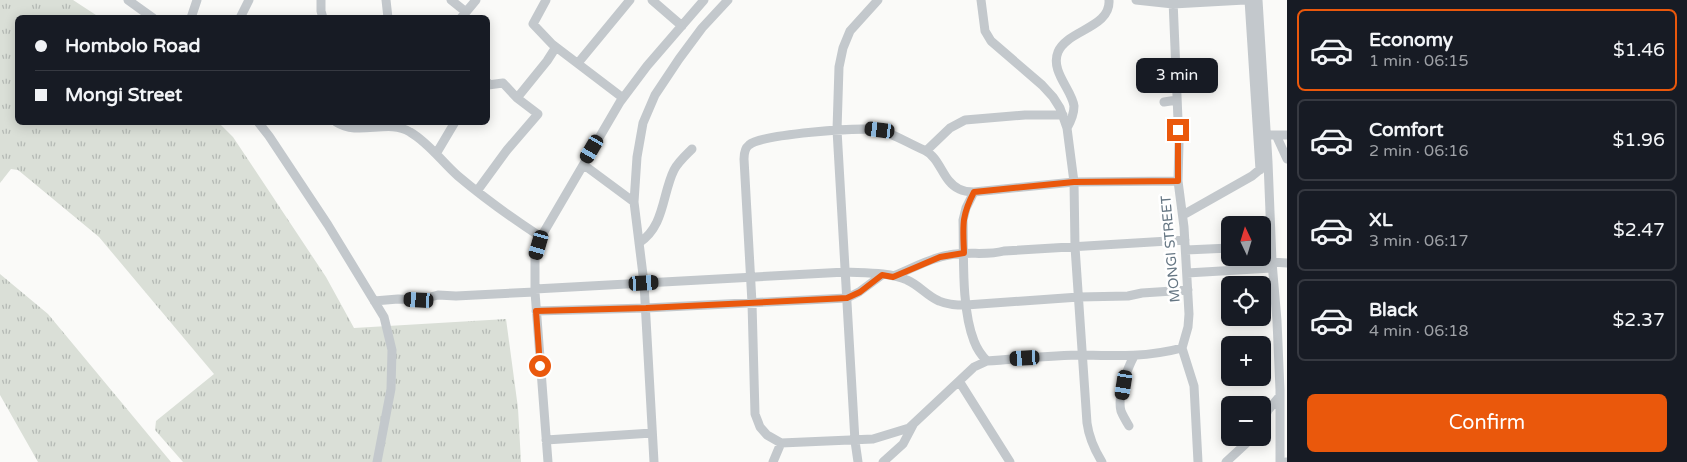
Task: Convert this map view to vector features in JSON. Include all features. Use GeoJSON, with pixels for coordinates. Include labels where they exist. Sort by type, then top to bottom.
{"type":"FeatureCollection","features":[{"type":"Feature","properties":{"kind":"street"},"geometry":{"type":"LineString","coordinates":[[128,0],[149,15]]}},
{"type":"Feature","properties":{"kind":"street"},"geometry":{"type":"LineString","coordinates":[[192,15],[197,0]]}},
{"type":"Feature","properties":{"kind":"street"},"geometry":{"type":"LineString","coordinates":[[242,15],[249,0]]}},
{"type":"Feature","properties":{"kind":"street"},"geometry":{"type":"LineString","coordinates":[[321,0],[322,15]]}},
{"type":"Feature","properties":{"kind":"street"},"geometry":{"type":"LineString","coordinates":[[386,0],[388,15]]}},
{"type":"Feature","properties":{"kind":"street"},"geometry":{"type":"LineString","coordinates":[[451,0],[463,15],[476,0]]}},
{"type":"Feature","properties":{"kind":"street"},"geometry":{"type":"LineString","coordinates":[[546,0],[533,24],[556,47],[623,98]]}},
{"type":"Feature","properties":{"kind":"street"},"geometry":{"type":"LineString","coordinates":[[578,63],[630,0]]}},
{"type":"Feature","properties":{"kind":"street"},"geometry":{"type":"LineString","coordinates":[[652,0],[682,26]]}},
{"type":"Feature","properties":{"kind":"street"},"geometry":{"type":"LineString","coordinates":[[548,462],[535,291],[535,259],[541,237],[623,98],[647,66],[704,0]]}},
{"type":"Feature","properties":{"kind":"street"},"geometry":{"type":"LineString","coordinates":[[654,462],[646,308],[634,202],[637,157],[648,109],[655,95],[702,28],[728,0]]}},
{"type":"Feature","properties":{"kind":"street"},"geometry":{"type":"LineString","coordinates":[[982,0],[986,31],[991,41],[1042,85],[1053,97],[1060,108],[1067,128],[1074,182],[1075,246],[1089,437],[1102,462]]}},
{"type":"Feature","properties":{"kind":"street"},"geometry":{"type":"LineString","coordinates":[[1067,128],[1073,116],[1074,108],[1071,97],[1062,83],[1056,62],[1057,54],[1063,44],[1104,16],[1109,9],[1109,0]]}},
{"type":"Feature","properties":{"kind":"street"},"geometry":{"type":"LineString","coordinates":[[1136,0],[1173,2],[1245,0]]}},
{"type":"Feature","properties":{"kind":"street"},"geometry":{"type":"LineString","coordinates":[[1249,0],[1260,170]]}},
{"type":"Feature","properties":{"kind":"street"},"geometry":{"type":"LineString","coordinates":[[1258,0],[1268,162],[1267,216]]}},
{"type":"Feature","properties":{"kind":"street"},"geometry":{"type":"LineString","coordinates":[[858,462],[855,441],[837,130],[839,67],[843,48],[850,31],[872,2]]}},
{"type":"Feature","properties":{"kind":"street","name":"MONGI STREET"},"geometry":{"type":"LineString","coordinates":[[1173,2],[1179,144],[1178,181],[1186,245],[1188,290],[1188,327],[1182,348]]}},
{"type":"Feature","properties":{"kind":"street"},"geometry":{"type":"LineString","coordinates":[[517,98],[556,47]]}},
{"type":"Feature","properties":{"kind":"street"},"geometry":{"type":"LineString","coordinates":[[477,191],[507,150],[538,114],[517,98],[503,83],[490,85]]}},
{"type":"Feature","properties":{"kind":"street"},"geometry":{"type":"LineString","coordinates":[[1164,102],[1177,100]]}},
{"type":"Feature","properties":{"kind":"street"},"geometry":{"type":"LineString","coordinates":[[926,151],[950,128],[965,120],[1024,115],[1063,115]]}},
{"type":"Feature","properties":{"kind":"street"},"geometry":{"type":"LineString","coordinates":[[260,125],[328,224],[384,316],[392,350],[391,389],[377,462]]}},
{"type":"Feature","properties":{"kind":"street"},"geometry":{"type":"LineString","coordinates":[[344,125],[367,128],[384,125],[410,131],[458,176],[518,222],[541,237]]}},
{"type":"Feature","properties":{"kind":"street"},"geometry":{"type":"LineString","coordinates":[[436,154],[453,125]]}},
{"type":"Feature","properties":{"kind":"street"},"geometry":{"type":"LineString","coordinates":[[1178,181],[1074,182],[974,192],[960,190],[953,184],[935,158],[926,151],[880,130],[864,128],[837,130],[767,138],[754,142],[746,149],[744,159],[752,303],[755,414],[760,427],[767,435],[781,443],[855,441],[881,437],[909,428],[974,367],[987,360],[1083,355],[1107,357],[1134,356],[1164,353],[1182,348],[1194,386],[1198,462]]}},
{"type":"Feature","properties":{"kind":"street"},"geometry":{"type":"LineString","coordinates":[[1266,135],[1287,135]]}},
{"type":"Feature","properties":{"kind":"street"},"geometry":{"type":"LineString","coordinates":[[1276,135],[1287,159]]}},
{"type":"Feature","properties":{"kind":"street"},"geometry":{"type":"LineString","coordinates":[[639,243],[648,235],[663,210],[676,165],[692,149]]}},
{"type":"Feature","properties":{"kind":"street"},"geometry":{"type":"LineString","coordinates":[[1183,215],[1260,170],[1268,162]]}},
{"type":"Feature","properties":{"kind":"street"},"geometry":{"type":"LineString","coordinates":[[584,165],[634,202]]}},
{"type":"Feature","properties":{"kind":"street"},"geometry":{"type":"LineString","coordinates":[[974,192],[966,208],[963,220],[966,305],[976,348],[987,360]]}},
{"type":"Feature","properties":{"kind":"street"},"geometry":{"type":"LineString","coordinates":[[893,277],[940,257],[964,253],[994,254],[1004,251],[1075,246],[1186,245],[1221,247]]}},
{"type":"Feature","properties":{"kind":"street"},"geometry":{"type":"LineString","coordinates":[[1271,261],[1277,321],[1280,462]]}},
{"type":"Feature","properties":{"kind":"street"},"geometry":{"type":"LineString","coordinates":[[1187,273],[1287,262]]}},
{"type":"Feature","properties":{"kind":"street"},"geometry":{"type":"LineString","coordinates":[[374,302],[419,300],[438,295],[456,296],[846,272],[882,275],[908,280],[939,302],[966,305],[1079,297],[1128,296],[1142,293],[1188,290]]}},
{"type":"Feature","properties":{"kind":"street"},"geometry":{"type":"LineString","coordinates":[[536,311],[646,308],[847,298],[860,292],[882,275]]}},
{"type":"Feature","properties":{"kind":"street"},"geometry":{"type":"LineString","coordinates":[[1129,426],[1122,413],[1121,404],[1128,368],[1134,356]]}},
{"type":"Feature","properties":{"kind":"street"},"geometry":{"type":"LineString","coordinates":[[1279,380],[1287,372]]}},
{"type":"Feature","properties":{"kind":"street"},"geometry":{"type":"LineString","coordinates":[[959,381],[1010,462]]}},
{"type":"Feature","properties":{"kind":"street"},"geometry":{"type":"LineString","coordinates":[[1271,406],[1280,396]]}},
{"type":"Feature","properties":{"kind":"street"},"geometry":{"type":"LineString","coordinates":[[883,462],[903,444],[913,425]]}},
{"type":"Feature","properties":{"kind":"street"},"geometry":{"type":"LineString","coordinates":[[546,440],[652,433]]}},
{"type":"Feature","properties":{"kind":"street"},"geometry":{"type":"LineString","coordinates":[[773,462],[781,443]]}},
{"type":"Feature","properties":{"kind":"street"},"geometry":{"type":"LineString","coordinates":[[1226,462],[1243,446]]}},
{"type":"Feature","properties":{"kind":"green space"},"geometry":{"type":"Polygon","coordinates":[[[0,0],[73,0],[96,15],[15,15],[15,125],[221,125],[233,137],[326,277],[354,328],[506,319],[518,408],[521,462],[183,462],[155,430],[156,421],[214,374],[99,237],[18,170],[11,169],[0,183],[0,0]]]}},
{"type":"Feature","properties":{"kind":"green space"},"geometry":{"type":"Polygon","coordinates":[[[0,274],[48,314],[171,462],[38,462],[0,395],[0,274]]]}},
{"type":"Feature","properties":{"kind":"route"},"geometry":{"type":"LineString","coordinates":[[540,366],[536,311],[646,308],[847,298],[860,292],[882,275],[893,277],[940,257],[964,253],[963,220],[966,208],[974,192],[1108,180],[1178,181],[1178,130]]}}]}
